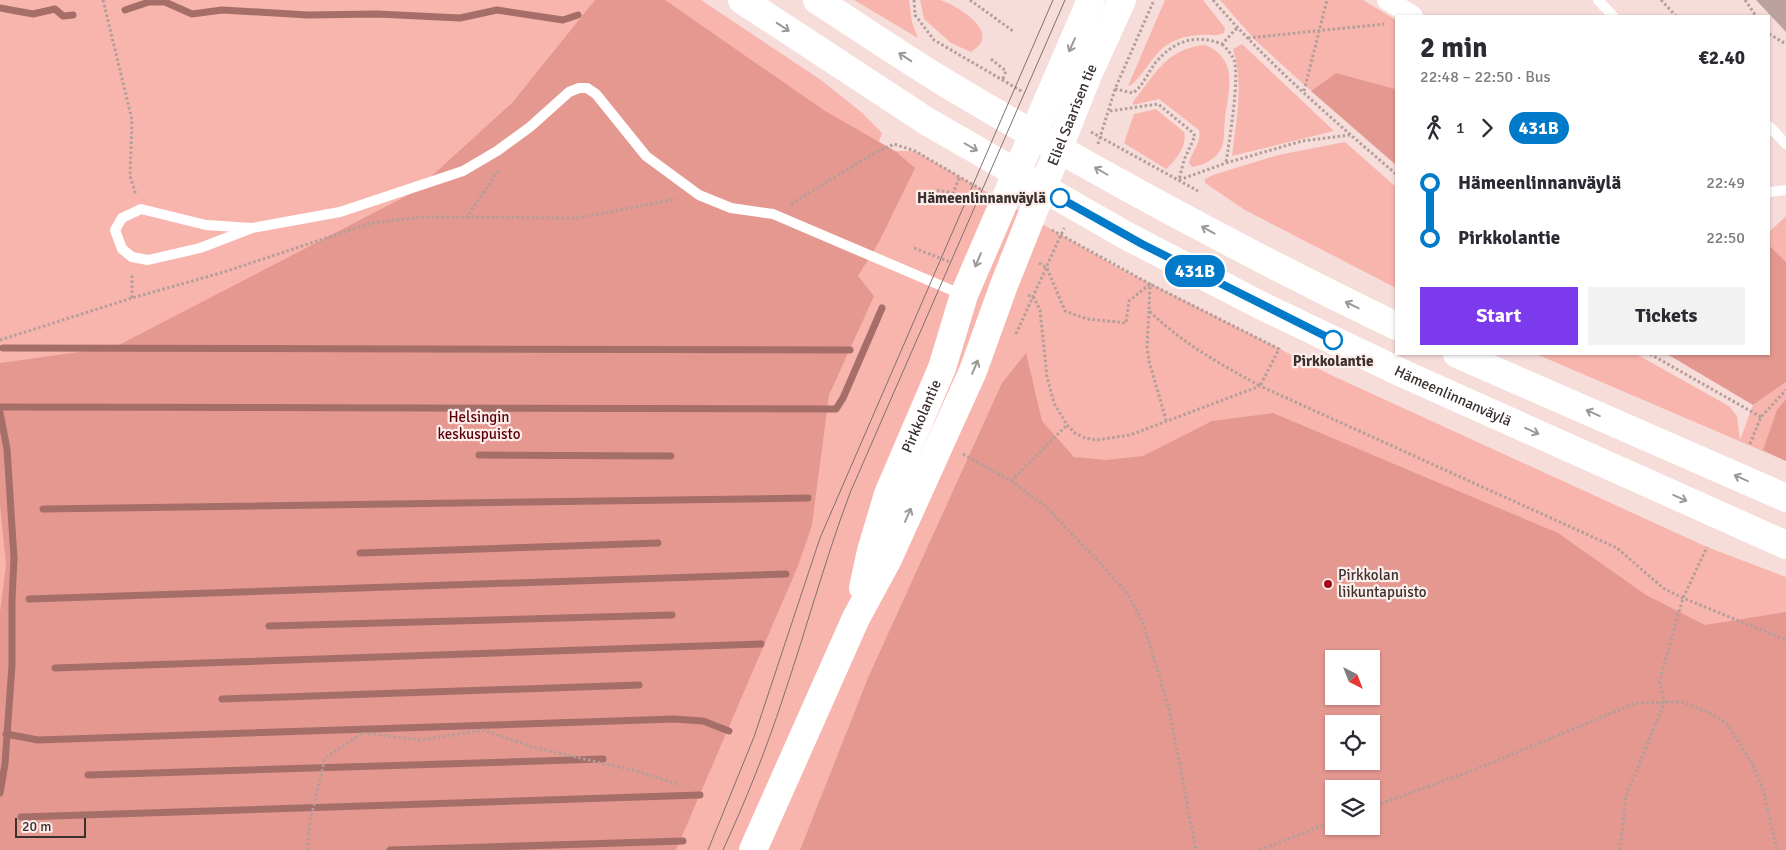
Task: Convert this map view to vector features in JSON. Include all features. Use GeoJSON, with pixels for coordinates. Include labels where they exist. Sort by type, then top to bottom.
{"type":"FeatureCollection","features":[{"type":"Feature","properties":{"kind":"main road","name":"Hämeenlinnanväylä"},"geometry":{"type":"LineString","coordinates":[[742,0],[928,122],[1125,235],[1262,306],[1404,374],[1786,545]]}},
{"type":"Feature","properties":{"kind":"main road"},"geometry":{"type":"LineString","coordinates":[[817,0],[946,83],[1143,195],[1280,270],[1395,326]]}},
{"type":"Feature","properties":{"kind":"main road","name":"Eliel Saarisen tie"},"geometry":{"type":"LineString","coordinates":[[998,216],[1092,0]]}},
{"type":"Feature","properties":{"kind":"main road","name":"Eliel Saarisen tie"},"geometry":{"type":"LineString","coordinates":[[1026,230],[1087,77],[1122,0]]}},
{"type":"Feature","properties":{"kind":"main road","name":"Pirkkolantie"},"geometry":{"type":"LineString","coordinates":[[856,618],[871,551],[888,494],[942,368],[964,295],[998,216]]}},
{"type":"Feature","properties":{"kind":"main road","name":"Pirkkolantie"},"geometry":{"type":"LineString","coordinates":[[754,850],[856,618],[888,559],[973,371],[1026,230]]}},
{"type":"Feature","properties":{"kind":"main road"},"geometry":{"type":"LineString","coordinates":[[1459,355],[1786,498]]}},
{"type":"Feature","properties":{"kind":"street"},"geometry":{"type":"LineString","coordinates":[[1387,0],[1411,15]]}},
{"type":"Feature","properties":{"kind":"lane"},"geometry":{"type":"LineString","coordinates":[[1598,0],[1612,15]]}},
{"type":"Feature","properties":{"kind":"lane"},"geometry":{"type":"LineString","coordinates":[[252,228],[206,225],[141,209],[122,218],[114,230],[122,249],[132,257],[148,260],[200,248],[252,228],[340,212],[463,171],[497,151],[530,127],[569,92],[579,88],[588,88],[596,94],[646,156],[699,195],[731,208],[773,214],[964,295]]}},
{"type":"Feature","properties":{"kind":"lane"},"geometry":{"type":"LineString","coordinates":[[1770,127],[1786,144]]}},
{"type":"Feature","properties":{"kind":"lane"},"geometry":{"type":"LineString","coordinates":[[1770,192],[1786,190]]}},
{"type":"Feature","properties":{"kind":"path"},"geometry":{"type":"LineString","coordinates":[[103,0],[132,120],[130,176],[141,209]]}},
{"type":"Feature","properties":{"kind":"path"},"geometry":{"type":"LineString","coordinates":[[914,0],[915,15],[925,30],[934,40],[959,56]]}},
{"type":"Feature","properties":{"kind":"path"},"geometry":{"type":"LineString","coordinates":[[970,0],[1013,31]]}},
{"type":"Feature","properties":{"kind":"path"},"geometry":{"type":"LineString","coordinates":[[1097,147],[1110,111],[1115,89],[1154,0]]}},
{"type":"Feature","properties":{"kind":"path"},"geometry":{"type":"LineString","coordinates":[[1213,0],[1247,38],[1350,135],[1395,173]]}},
{"type":"Feature","properties":{"kind":"path"},"geometry":{"type":"LineString","coordinates":[[1304,91],[1327,0]]}},
{"type":"Feature","properties":{"kind":"path"},"geometry":{"type":"LineString","coordinates":[[1660,0],[1675,15]]}},
{"type":"Feature","properties":{"kind":"path"},"geometry":{"type":"LineString","coordinates":[[1745,0],[1755,15]]}},
{"type":"Feature","properties":{"kind":"path"},"geometry":{"type":"LineString","coordinates":[[1247,38],[1319,32],[1387,23]]}},
{"type":"Feature","properties":{"kind":"path"},"geometry":{"type":"LineString","coordinates":[[1222,44],[1237,28]]}},
{"type":"Feature","properties":{"kind":"path"},"geometry":{"type":"LineString","coordinates":[[1770,36],[1786,44]]}},
{"type":"Feature","properties":{"kind":"path"},"geometry":{"type":"LineString","coordinates":[[1115,89],[1133,93],[1156,62],[1173,46],[1189,40],[1206,38],[1222,44],[1235,62],[1231,133],[1226,163]]}},
{"type":"Feature","properties":{"kind":"path"},"geometry":{"type":"LineString","coordinates":[[1110,111],[1158,104],[1192,132],[1195,139],[1184,160],[1178,180]]}},
{"type":"Feature","properties":{"kind":"path"},"geometry":{"type":"LineString","coordinates":[[1178,180],[1226,163],[1302,141],[1350,135]]}},
{"type":"Feature","properties":{"kind":"path"},"geometry":{"type":"LineString","coordinates":[[773,214],[894,144],[915,151]]}},
{"type":"Feature","properties":{"kind":"path"},"geometry":{"type":"LineString","coordinates":[[1155,168],[1198,191]]}},
{"type":"Feature","properties":{"kind":"path"},"geometry":{"type":"LineString","coordinates":[[0,340],[132,298],[224,272],[371,223],[424,217],[578,218],[626,207],[699,195]]}},
{"type":"Feature","properties":{"kind":"path"},"geometry":{"type":"LineString","coordinates":[[1013,340],[1034,298],[1065,225]]}},
{"type":"Feature","properties":{"kind":"path"},"geometry":{"type":"LineString","coordinates":[[132,257],[132,298]]}},
{"type":"Feature","properties":{"kind":"path"},"geometry":{"type":"LineString","coordinates":[[1033,260],[1047,268],[1065,311],[1087,319],[1126,323],[1128,301],[1150,284]]}},
{"type":"Feature","properties":{"kind":"path"},"geometry":{"type":"LineString","coordinates":[[1034,298],[1040,310],[1049,386],[1054,403],[1067,425],[1075,433],[1097,440],[1130,435],[1260,386],[1279,349],[1112,264]]}},
{"type":"Feature","properties":{"kind":"path"},"geometry":{"type":"LineString","coordinates":[[1150,284],[1147,346],[1149,361],[1166,420]]}},
{"type":"Feature","properties":{"kind":"path"},"geometry":{"type":"LineString","coordinates":[[1149,311],[1176,336],[1206,356],[1260,386],[1617,548],[1663,588],[1786,640]]}},
{"type":"Feature","properties":{"kind":"path"},"geometry":{"type":"LineString","coordinates":[[1652,355],[1761,417]]}},
{"type":"Feature","properties":{"kind":"path"},"geometry":{"type":"LineString","coordinates":[[1750,444],[1761,417],[1786,390]]}},
{"type":"Feature","properties":{"kind":"path"},"geometry":{"type":"LineString","coordinates":[[1011,481],[1067,425]]}},
{"type":"Feature","properties":{"kind":"path"},"geometry":{"type":"LineString","coordinates":[[958,451],[983,463],[1044,505],[1102,564],[1127,593],[1144,622],[1169,709],[1196,850]]}},
{"type":"Feature","properties":{"kind":"path"},"geometry":{"type":"LineString","coordinates":[[1620,850],[1626,796],[1665,701],[1660,682],[1683,598],[1707,547]]}},
{"type":"Feature","properties":{"kind":"path"},"geometry":{"type":"LineString","coordinates":[[1380,804],[1474,770],[1636,703],[1682,702],[1710,713],[1727,724],[1752,763],[1763,789],[1777,850]]}},
{"type":"Feature","properties":{"kind":"path"},"geometry":{"type":"LineString","coordinates":[[307,850],[310,822],[325,758],[362,733],[421,740],[483,730],[536,748],[638,771],[677,784]]}},
{"type":"Feature","properties":{"kind":"path"},"geometry":{"type":"LineString","coordinates":[[1260,850],[1325,825]]}},
{"type":"Feature","properties":{"kind":"green space","name":"Helsingin keskuspuisto"},"geometry":{"type":"Polygon","coordinates":[[[0,0],[701,0],[821,80],[860,111],[882,133],[879,142],[895,151],[915,151],[1112,264],[1331,375],[1707,547],[1786,577],[1786,850],[0,850],[0,0]]]}},
{"type":"Feature","properties":{"kind":"green space"},"geometry":{"type":"Polygon","coordinates":[[[595,0],[665,0],[825,111],[895,151],[915,168],[879,242],[858,276],[874,296],[829,395],[812,525],[798,566],[676,850],[0,850],[0,612],[6,564],[0,505],[0,363],[115,347],[414,192],[512,103],[595,0]]]}},
{"type":"Feature","properties":{"kind":"green space"},"geometry":{"type":"Polygon","coordinates":[[[854,0],[909,0],[912,22],[918,38],[854,0]]]}},
{"type":"Feature","properties":{"kind":"green space"},"geometry":{"type":"Polygon","coordinates":[[[920,0],[940,0],[962,11],[977,24],[981,31],[983,37],[980,44],[971,52],[951,43],[924,19],[920,0]]]}},
{"type":"Feature","properties":{"kind":"green space"},"geometry":{"type":"Polygon","coordinates":[[[1165,0],[1203,0],[1225,28],[1224,33],[1191,36],[1173,42],[1164,47],[1135,81],[1128,86],[1165,0]]]}},
{"type":"Feature","properties":{"kind":"green space"},"geometry":{"type":"Polygon","coordinates":[[[1220,0],[1363,0],[1395,19],[1395,89],[1336,73],[1311,91],[1256,41],[1220,0]]]}},
{"type":"Feature","properties":{"kind":"green space"},"geometry":{"type":"Polygon","coordinates":[[[1242,44],[1334,131],[1232,156],[1239,89],[1233,49],[1242,44]]]}},
{"type":"Feature","properties":{"kind":"green space"},"geometry":{"type":"Polygon","coordinates":[[[1205,45],[1216,51],[1223,58],[1229,76],[1224,138],[1221,149],[1215,156],[1200,165],[1192,167],[1189,163],[1198,143],[1199,130],[1159,99],[1133,105],[1133,102],[1155,72],[1171,57],[1192,47],[1205,45]]]}},
{"type":"Feature","properties":{"kind":"green space"},"geometry":{"type":"Polygon","coordinates":[[[1336,73],[1395,89],[1395,164],[1311,91],[1336,73]]]}},
{"type":"Feature","properties":{"kind":"green space"},"geometry":{"type":"Polygon","coordinates":[[[1156,109],[1184,132],[1185,137],[1177,157],[1166,169],[1124,143],[1134,114],[1156,109]]]}},
{"type":"Feature","properties":{"kind":"green space"},"geometry":{"type":"Polygon","coordinates":[[[1345,142],[1395,186],[1395,287],[1245,210],[1205,183],[1205,179],[1213,175],[1278,155],[1345,142]]]}},
{"type":"Feature","properties":{"kind":"green space"},"geometry":{"type":"Polygon","coordinates":[[[1786,216],[1786,262],[1770,246],[1770,231],[1786,216]]]}},
{"type":"Feature","properties":{"kind":"green space"},"geometry":{"type":"Polygon","coordinates":[[[1770,246],[1786,262],[1786,382],[1753,405],[1669,355],[1770,355],[1770,246]]]}},
{"type":"Feature","properties":{"kind":"green space","name":"Pirkkolan liikuntapuisto"},"geometry":{"type":"Polygon","coordinates":[[[1026,353],[1042,421],[1074,457],[1106,460],[1143,456],[1212,421],[1273,413],[1558,533],[1646,595],[1705,625],[1786,612],[1786,850],[800,850],[868,678],[1002,383],[1026,353]]]}},
{"type":"Feature","properties":{"kind":"green space"},"geometry":{"type":"Polygon","coordinates":[[[1538,355],[1638,355],[1729,406],[1737,416],[1740,440],[1753,405],[1786,382],[1786,461],[1538,355]]]}},
{"type":"Feature","properties":{"kind":"green space"},"geometry":{"type":"Polygon","coordinates":[[[1786,399],[1786,461],[1763,450],[1777,410],[1786,399]]]}},
{"type":"Feature","properties":{"kind":"building"},"geometry":{"type":"Polygon","coordinates":[[[1756,0],[1786,0],[1786,32],[1756,0]]]}},
{"type":"Feature","properties":{"kind":"waterway"},"geometry":{"type":"LineString","coordinates":[[125,10],[149,2],[165,2],[192,14],[222,10],[308,15],[378,14],[460,18],[497,10],[563,20],[578,15]]}},
{"type":"Feature","properties":{"kind":"waterway"},"geometry":{"type":"LineString","coordinates":[[0,8],[33,14],[55,9],[63,16],[73,15]]}},
{"type":"Feature","properties":{"kind":"waterway"},"geometry":{"type":"LineString","coordinates":[[0,407],[836,409],[843,398],[882,308]]}},
{"type":"Feature","properties":{"kind":"waterway"},"geometry":{"type":"LineString","coordinates":[[3,348],[850,350]]}},
{"type":"Feature","properties":{"kind":"waterway"},"geometry":{"type":"LineString","coordinates":[[0,413],[7,449],[14,558],[12,665],[5,764],[0,793]]}},
{"type":"Feature","properties":{"kind":"waterway"},"geometry":{"type":"LineString","coordinates":[[479,455],[671,456]]}},
{"type":"Feature","properties":{"kind":"waterway"},"geometry":{"type":"LineString","coordinates":[[43,509],[808,498]]}},
{"type":"Feature","properties":{"kind":"waterway"},"geometry":{"type":"LineString","coordinates":[[360,553],[658,543]]}},
{"type":"Feature","properties":{"kind":"waterway"},"geometry":{"type":"LineString","coordinates":[[29,599],[786,574]]}},
{"type":"Feature","properties":{"kind":"waterway"},"geometry":{"type":"LineString","coordinates":[[269,626],[672,615]]}},
{"type":"Feature","properties":{"kind":"waterway"},"geometry":{"type":"LineString","coordinates":[[55,668],[761,644]]}},
{"type":"Feature","properties":{"kind":"waterway"},"geometry":{"type":"LineString","coordinates":[[222,699],[639,685]]}},
{"type":"Feature","properties":{"kind":"waterway"},"geometry":{"type":"LineString","coordinates":[[6,734],[38,740],[674,719],[703,721],[729,731]]}},
{"type":"Feature","properties":{"kind":"waterway"},"geometry":{"type":"LineString","coordinates":[[88,775],[603,759]]}},
{"type":"Feature","properties":{"kind":"waterway"},"geometry":{"type":"LineString","coordinates":[[21,817],[700,795]]}},
{"type":"Feature","properties":{"kind":"waterway"},"geometry":{"type":"LineString","coordinates":[[390,850],[683,841]]}},
{"type":"Feature","properties":{"kind":"tram line"},"geometry":{"type":"LineString","coordinates":[[708,850],[754,737],[820,538],[1053,0]]}},
{"type":"Feature","properties":{"kind":"tram line"},"geometry":{"type":"LineString","coordinates":[[723,850],[748,794],[770,737],[850,493],[1065,0]]}},
{"type":"Feature","properties":{"kind":"bus line","name":"431B"},"geometry":{"type":"LineString","coordinates":[[1060,198],[1142,244],[1262,306],[1333,340]]}},
{"type":"Feature","properties":{"kind":"place","name":"Hämeenlinnanväylä"},"geometry":{"type":"Point","coordinates":[1060,198]}},
{"type":"Feature","properties":{"kind":"place","name":"Pirkkolantie"},"geometry":{"type":"Point","coordinates":[1333,340]}},
{"type":"Feature","properties":{"kind":"place","name":"Pirkkolan liikuntapuisto"},"geometry":{"type":"Point","coordinates":[1328,584]}}]}
